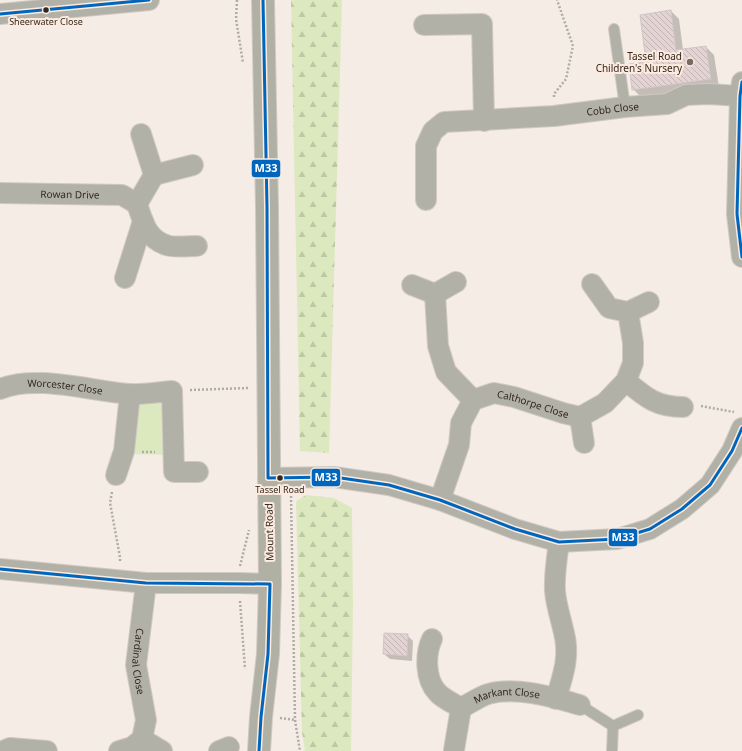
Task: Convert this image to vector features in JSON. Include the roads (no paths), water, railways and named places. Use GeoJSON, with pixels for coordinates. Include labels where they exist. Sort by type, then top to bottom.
{"type":"FeatureCollection","features":[{"type":"Feature","properties":{"kind":"street"},"geometry":{"type":"LineString","coordinates":[[0,14],[128,0],[149,0]]}},
{"type":"Feature","properties":{"kind":"street","name":"Mount Road"},"geometry":{"type":"LineString","coordinates":[[260,751],[268,654],[270,584],[268,478],[255,390],[263,0]]}},
{"type":"Feature","properties":{"kind":"street"},"geometry":{"type":"LineString","coordinates":[[424,25],[482,24],[484,120]]}},
{"type":"Feature","properties":{"kind":"street"},"geometry":{"type":"LineString","coordinates":[[741,89],[737,214],[742,257]]}},
{"type":"Feature","properties":{"kind":"street","name":"Cobb Close"},"geometry":{"type":"LineString","coordinates":[[426,200],[426,146],[433,131],[444,122],[554,116],[625,107],[667,104],[686,95],[709,94],[741,89]]}},
{"type":"Feature","properties":{"kind":"street"},"geometry":{"type":"LineString","coordinates":[[125,278],[140,212],[154,175],[141,134]]}},
{"type":"Feature","properties":{"kind":"street"},"geometry":{"type":"LineString","coordinates":[[154,175],[193,165]]}},
{"type":"Feature","properties":{"kind":"street","name":"Rowan Drive"},"geometry":{"type":"LineString","coordinates":[[0,193],[122,195],[140,212]]}},
{"type":"Feature","properties":{"kind":"street"},"geometry":{"type":"LineString","coordinates":[[140,212],[150,236],[167,246],[197,246]]}},
{"type":"Feature","properties":{"kind":"street"},"geometry":{"type":"LineString","coordinates":[[435,294],[456,282]]}},
{"type":"Feature","properties":{"kind":"street"},"geometry":{"type":"LineString","coordinates":[[592,284],[609,308],[628,312],[649,302]]}},
{"type":"Feature","properties":{"kind":"street"},"geometry":{"type":"LineString","coordinates":[[412,285],[435,294]]}},
{"type":"Feature","properties":{"kind":"street"},"geometry":{"type":"LineString","coordinates":[[435,294],[438,346],[446,372],[472,400],[461,423],[459,445],[440,500]]}},
{"type":"Feature","properties":{"kind":"street","name":"Calthorpe Close"},"geometry":{"type":"LineString","coordinates":[[472,400],[494,393],[514,396],[563,413],[580,417],[605,403],[626,381],[634,362],[633,343],[628,312]]}},
{"type":"Feature","properties":{"kind":"street"},"geometry":{"type":"LineString","coordinates":[[626,381],[650,400],[671,407],[683,407]]}},
{"type":"Feature","properties":{"kind":"street","name":"Worcester Close"},"geometry":{"type":"LineString","coordinates":[[0,389],[22,384],[55,384],[130,394],[172,391],[174,472],[198,472]]}},
{"type":"Feature","properties":{"kind":"street"},"geometry":{"type":"LineString","coordinates":[[116,475],[124,451],[130,394]]}},
{"type":"Feature","properties":{"kind":"street","name":"Calthorpe Close"},"geometry":{"type":"LineString","coordinates":[[580,417],[584,443]]}},
{"type":"Feature","properties":{"kind":"street"},"geometry":{"type":"LineString","coordinates":[[268,478],[334,477],[388,485],[440,500],[515,529],[559,542],[617,539],[650,529],[682,509],[710,485],[737,454],[738,420]]}},
{"type":"Feature","properties":{"kind":"street","name":"Markant Close"},"geometry":{"type":"LineString","coordinates":[[556,699],[566,666],[567,650],[565,634],[555,592],[555,576],[559,542]]}},
{"type":"Feature","properties":{"kind":"street"},"geometry":{"type":"LineString","coordinates":[[0,569],[146,583],[270,584]]}},
{"type":"Feature","properties":{"kind":"street","name":"Cardinal Close"},"geometry":{"type":"LineString","coordinates":[[142,739],[146,720],[136,665],[146,583]]}},
{"type":"Feature","properties":{"kind":"street","name":"Markant Close"},"geometry":{"type":"LineString","coordinates":[[432,639],[428,647],[427,662],[430,682],[438,693],[460,708]]}},
{"type":"Feature","properties":{"kind":"street","name":"Markant Close"},"geometry":{"type":"LineString","coordinates":[[460,708],[487,694],[505,690],[580,705]]}},
{"type":"Feature","properties":{"kind":"street","name":"Markant Close"},"geometry":{"type":"LineString","coordinates":[[454,750],[460,708]]}},
{"type":"Feature","properties":{"kind":"street"},"geometry":{"type":"LineString","coordinates":[[119,751],[132,747],[142,739],[162,751]]}},
{"type":"Feature","properties":{"kind":"street"},"geometry":{"type":"LineString","coordinates":[[2,751],[10,748],[47,751]]}},
{"type":"Feature","properties":{"kind":"lane"},"geometry":{"type":"LineString","coordinates":[[614,29],[625,107]]}},
{"type":"Feature","properties":{"kind":"lane","name":"Markant Close"},"geometry":{"type":"LineString","coordinates":[[580,705],[613,726]]}},
{"type":"Feature","properties":{"kind":"lane"},"geometry":{"type":"LineString","coordinates":[[612,750],[613,726],[638,715]]}},
{"type":"Feature","properties":{"kind":"place","name":"Sheerwater Close"},"geometry":{"type":"Point","coordinates":[46,10]}},
{"type":"Feature","properties":{"kind":"place","name":"Tassel Road Children's Nursery"},"geometry":{"type":"Point","coordinates":[690,62]}},
{"type":"Feature","properties":{"kind":"place","name":"Tassel Road"},"geometry":{"type":"Point","coordinates":[280,478]}}]}
